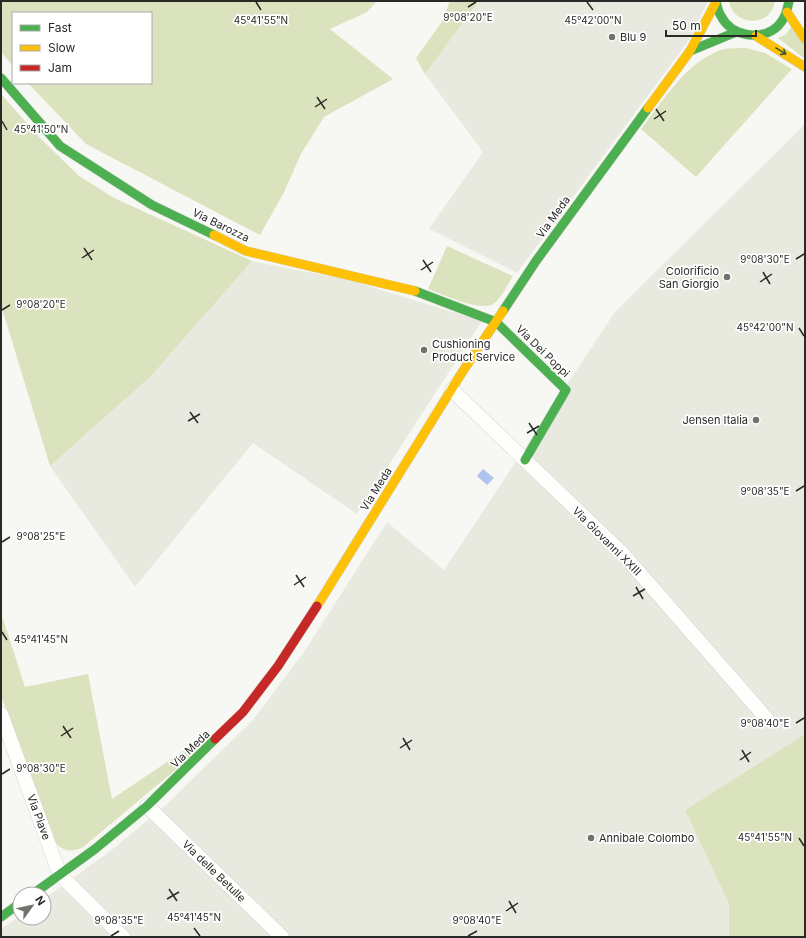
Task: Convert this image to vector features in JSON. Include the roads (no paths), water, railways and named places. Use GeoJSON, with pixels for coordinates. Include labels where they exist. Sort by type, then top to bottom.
{"type":"FeatureCollection","features":[{"type":"Feature","properties":{"kind":"street"},"geometry":{"type":"LineString","coordinates":[[756,36],[770,32],[778,26],[787,12],[789,1]]}},
{"type":"Feature","properties":{"kind":"street"},"geometry":{"type":"LineString","coordinates":[[716,2],[722,20],[736,32],[756,36],[805,67]]}},
{"type":"Feature","properties":{"kind":"street","name":"Via Meda"},"geometry":{"type":"LineString","coordinates":[[44,886],[95,849],[147,806],[243,712],[278,666],[452,390],[536,261],[690,51],[716,2]]}},
{"type":"Feature","properties":{"kind":"street"},"geometry":{"type":"LineString","coordinates":[[787,12],[805,39]]}},
{"type":"Feature","properties":{"kind":"street"},"geometry":{"type":"LineString","coordinates":[[690,51],[736,32]]}},
{"type":"Feature","properties":{"kind":"street","name":"Via Barozza"},"geometry":{"type":"LineString","coordinates":[[1,78],[60,146],[152,205],[246,251],[421,292],[496,322]]}},
{"type":"Feature","properties":{"kind":"street","name":"Via Dei Poppi"},"geometry":{"type":"LineString","coordinates":[[496,322],[569,393],[525,460]]}},
{"type":"Feature","properties":{"kind":"street","name":"Via Giovanni XXIII"},"geometry":{"type":"LineString","coordinates":[[452,390],[623,554],[767,719]]}},
{"type":"Feature","properties":{"kind":"street","name":"Via Piave"},"geometry":{"type":"LineString","coordinates":[[1,714],[60,875]]}},
{"type":"Feature","properties":{"kind":"street","name":"Via delle Betulle"},"geometry":{"type":"LineString","coordinates":[[147,806],[282,937]]}},
{"type":"Feature","properties":{"kind":"street"},"geometry":{"type":"LineString","coordinates":[[60,875],[123,937]]}},
{"type":"Feature","properties":{"kind":"street"},"geometry":{"type":"LineString","coordinates":[[1,917],[12,909]]}},
{"type":"Feature","properties":{"kind":"water"},"geometry":{"type":"Polygon","coordinates":[[[483,469],[494,478],[487,485],[477,476],[483,469]]]}},
{"type":"Feature","properties":{"kind":"place","name":"Blu 9"},"geometry":{"type":"Point","coordinates":[612,37]}},
{"type":"Feature","properties":{"kind":"place","name":"Colorificio San Giorgio"},"geometry":{"type":"Point","coordinates":[727,277]}},
{"type":"Feature","properties":{"kind":"place","name":"Cushioning Product Service"},"geometry":{"type":"Point","coordinates":[424,350]}},
{"type":"Feature","properties":{"kind":"place","name":"Jensen Italia"},"geometry":{"type":"Point","coordinates":[756,420]}},
{"type":"Feature","properties":{"kind":"place","name":"Annibale Colombo"},"geometry":{"type":"Point","coordinates":[591,838]}}]}
